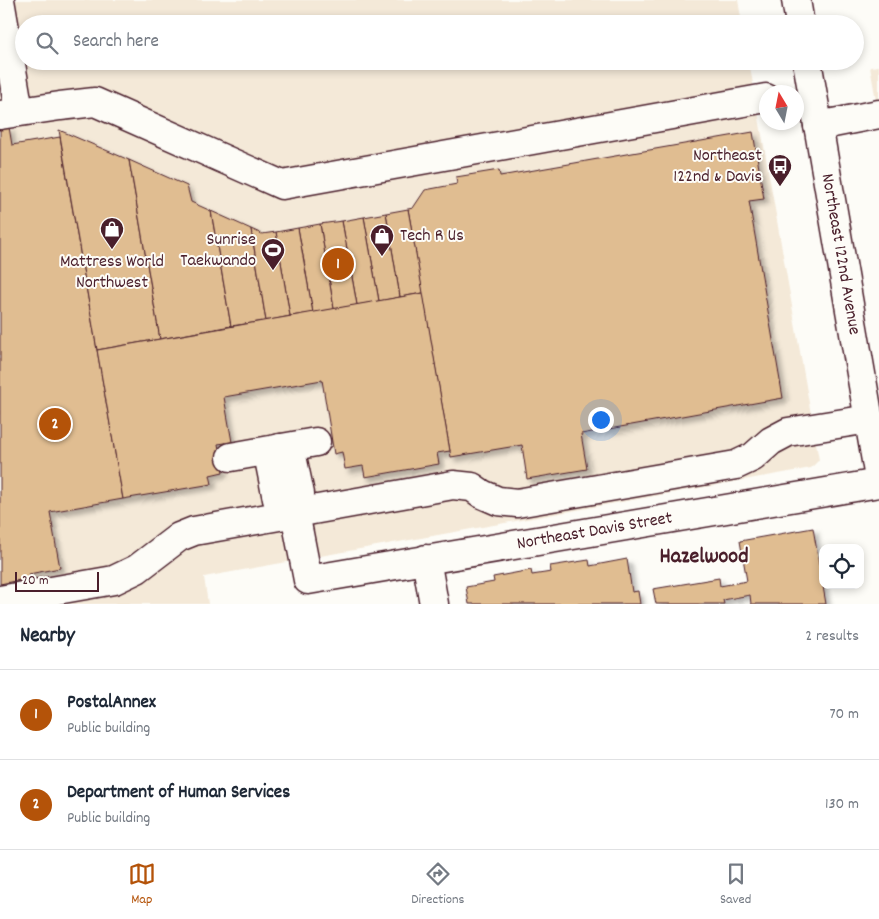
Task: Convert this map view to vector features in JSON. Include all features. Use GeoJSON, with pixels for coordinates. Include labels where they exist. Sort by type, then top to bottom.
{"type":"FeatureCollection","features":[{"type":"Feature","properties":{"kind":"street"},"geometry":{"type":"LineString","coordinates":[[0,0],[10,113],[95,102],[282,185],[759,99]]}},
{"type":"Feature","properties":{"kind":"street"},"geometry":{"type":"LineString","coordinates":[[796,0],[798,15]]}},
{"type":"Feature","properties":{"kind":"street","name":"Northeast 122nd Avenue"},"geometry":{"type":"LineString","coordinates":[[806,70],[804,91],[818,126],[879,478]]}},
{"type":"Feature","properties":{"kind":"street"},"geometry":{"type":"LineString","coordinates":[[818,126],[879,114]]}},
{"type":"Feature","properties":{"kind":"street"},"geometry":{"type":"LineString","coordinates":[[0,600],[114,580],[137,569],[179,536],[194,531],[453,485],[472,487],[498,501],[517,503],[736,465],[753,457],[771,441],[788,432],[869,419]]}},
{"type":"Feature","properties":{"kind":"street"},"geometry":{"type":"LineString","coordinates":[[231,457],[316,442]]}},
{"type":"Feature","properties":{"kind":"street"},"geometry":{"type":"LineString","coordinates":[[280,448],[293,461],[300,494],[295,513]]}},
{"type":"Feature","properties":{"kind":"street","name":"Northeast Davis Street"},"geometry":{"type":"LineString","coordinates":[[295,513],[308,580],[879,483]]}},
{"type":"Feature","properties":{"kind":"street"},"geometry":{"type":"LineString","coordinates":[[426,559],[434,604]]}},
{"type":"Feature","properties":{"kind":"shaded area"},"geometry":{"type":"Polygon","coordinates":[[[0,0],[738,0],[740,15],[15,15],[15,70],[751,70],[759,118],[759,130],[761,130],[819,460],[811,468],[204,577],[208,604],[0,604],[0,0]]]}},
{"type":"Feature","properties":{"kind":"shaded area"},"geometry":{"type":"Polygon","coordinates":[[[879,66],[879,117],[870,67],[879,66]]]}},
{"type":"Feature","properties":{"kind":"building"},"geometry":{"type":"Polygon","coordinates":[[[9,127],[12,145],[60,137],[123,499],[50,512],[60,568],[29,574],[30,578],[0,584],[0,129],[9,127]]]}},
{"type":"Feature","properties":{"kind":"building","name":"Mattress World Northwest"},"geometry":{"type":"Polygon","coordinates":[[[59,130],[129,160],[160,339],[97,350],[59,130]]]}},
{"type":"Feature","properties":{"kind":"building"},"geometry":{"type":"Polygon","coordinates":[[[753,132],[764,199],[749,201],[783,398],[581,434],[587,469],[527,479],[522,445],[451,457],[408,209],[413,208],[425,190],[457,184],[456,177],[499,170],[500,176],[753,132]]]}},
{"type":"Feature","properties":{"kind":"building"},"geometry":{"type":"Polygon","coordinates":[[[129,160],[187,186],[191,202],[211,211],[231,326],[160,339],[129,160]]]}},
{"type":"Feature","properties":{"kind":"building"},"geometry":{"type":"Polygon","coordinates":[[[408,209],[423,293],[400,297],[386,213],[408,209]]]}},
{"type":"Feature","properties":{"kind":"building"},"geometry":{"type":"Polygon","coordinates":[[[211,211],[251,229],[266,321],[231,326],[211,211]]]}},
{"type":"Feature","properties":{"kind":"building","name":"Tech R Us"},"geometry":{"type":"Polygon","coordinates":[[[386,213],[400,297],[379,301],[364,217],[386,213]]]}},
{"type":"Feature","properties":{"kind":"building"},"geometry":{"type":"Polygon","coordinates":[[[364,217],[379,301],[357,305],[342,221],[364,217]]]}},
{"type":"Feature","properties":{"kind":"building"},"geometry":{"type":"Polygon","coordinates":[[[342,221],[357,305],[334,309],[320,224],[342,221]]]}},
{"type":"Feature","properties":{"kind":"building"},"geometry":{"type":"Polygon","coordinates":[[[320,224],[334,309],[313,313],[298,228],[320,224]]]}},
{"type":"Feature","properties":{"kind":"building"},"geometry":{"type":"Polygon","coordinates":[[[298,228],[313,313],[290,316],[276,232],[298,228]]]}},
{"type":"Feature","properties":{"kind":"building"},"geometry":{"type":"Polygon","coordinates":[[[251,229],[262,234],[276,232],[290,316],[266,321],[251,229]]]}},
{"type":"Feature","properties":{"kind":"building"},"geometry":{"type":"Polygon","coordinates":[[[423,293],[450,451],[437,453],[439,464],[365,477],[363,466],[345,469],[342,452],[334,454],[322,380],[224,397],[232,442],[218,444],[223,472],[210,475],[212,484],[123,499],[97,350],[423,293]]]}},
{"type":"Feature","properties":{"kind":"building"},"geometry":{"type":"Polygon","coordinates":[[[813,528],[819,563],[819,589],[823,589],[826,604],[751,604],[750,595],[723,600],[724,604],[656,604],[653,589],[719,578],[720,586],[747,581],[740,541],[813,528]]]}},
{"type":"Feature","properties":{"kind":"building"},"geometry":{"type":"Polygon","coordinates":[[[627,559],[632,592],[638,591],[640,604],[469,604],[466,587],[494,582],[493,577],[531,570],[532,575],[551,572],[550,566],[589,560],[590,566],[627,559]]]}},
{"type":"Feature","properties":{"kind":"place","name":"Northeast 122nd & Davis"},"geometry":{"type":"Point","coordinates":[780,187]}},
{"type":"Feature","properties":{"kind":"place","name":"Mattress World Northwest"},"geometry":{"type":"Point","coordinates":[112,250]}},
{"type":"Feature","properties":{"kind":"place","name":"Tech R Us"},"geometry":{"type":"Point","coordinates":[382,257]}},
{"type":"Feature","properties":{"kind":"place","name":"PostalAnnex"},"geometry":{"type":"Point","coordinates":[338,264]}},
{"type":"Feature","properties":{"kind":"place","name":"Sunrise Taekwando"},"geometry":{"type":"Point","coordinates":[273,271]}},
{"type":"Feature","properties":{"kind":"place","name":"Department of Human Services"},"geometry":{"type":"Point","coordinates":[55,424]}},
{"type":"Feature","properties":{"kind":"district","name":"Hazelwood"},"geometry":{"type":"Point","coordinates":[704,557]}}]}
